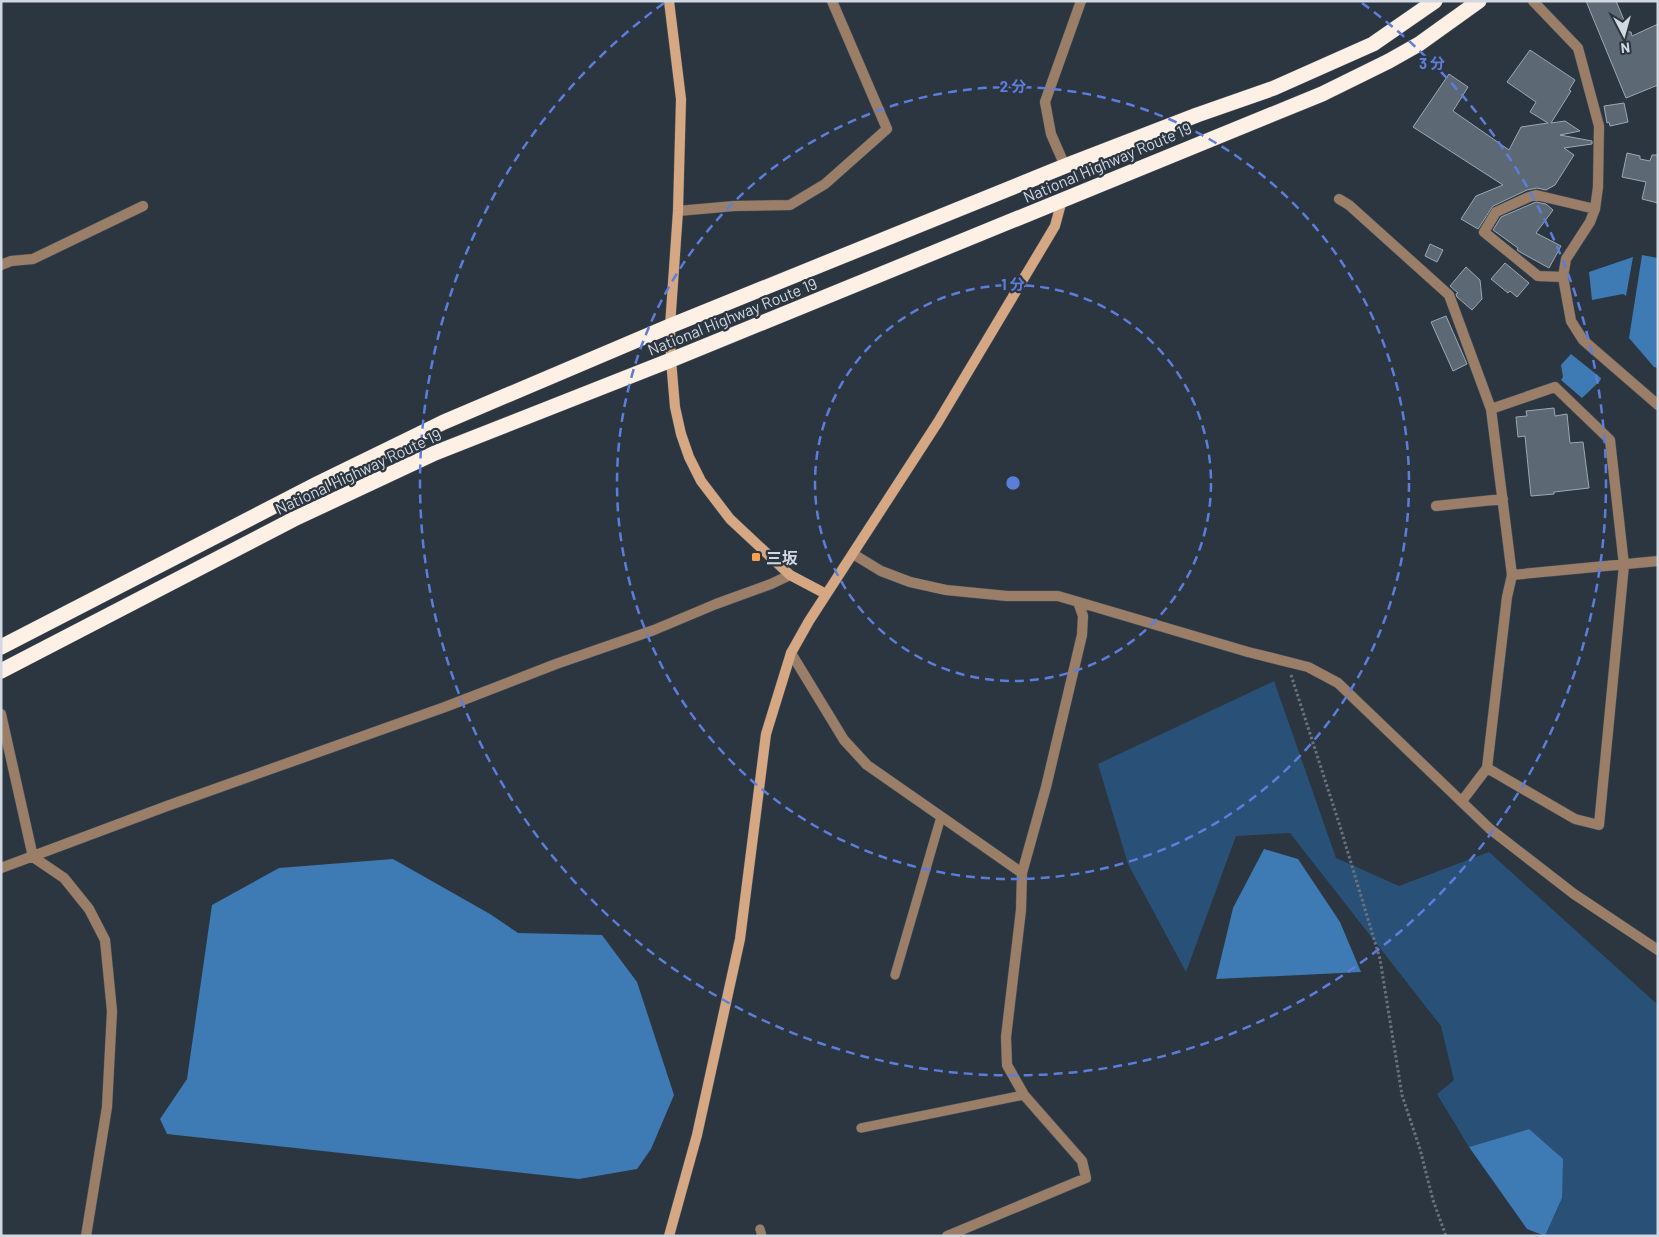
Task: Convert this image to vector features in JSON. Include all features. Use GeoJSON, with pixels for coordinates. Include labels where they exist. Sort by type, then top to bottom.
{"type":"FeatureCollection","features":[{"type":"Feature","properties":{"kind":"highway","name":"National Highway Route 19"},"geometry":{"type":"LineString","coordinates":[[1,647],[316,484],[427,430],[670,326],[1065,166],[1197,115],[1274,88],[1373,44],[1435,1]]}},
{"type":"Feature","properties":{"kind":"highway","name":"National Highway Route 19"},"geometry":{"type":"LineString","coordinates":[[1,671],[294,519],[426,457],[671,360],[1286,109],[1353,80],[1419,44],[1480,1]]}},
{"type":"Feature","properties":{"kind":"street"},"geometry":{"type":"LineString","coordinates":[[669,1],[681,99],[678,211],[670,326],[675,407],[681,434],[702,481],[730,519],[790,575],[826,594]]}},
{"type":"Feature","properties":{"kind":"street"},"geometry":{"type":"LineString","coordinates":[[678,211],[734,206],[790,205],[825,184],[887,129],[832,1]]}},
{"type":"Feature","properties":{"kind":"street"},"geometry":{"type":"LineString","coordinates":[[1065,166],[1052,134],[1045,102],[1081,1]]}},
{"type":"Feature","properties":{"kind":"street"},"geometry":{"type":"LineString","coordinates":[[1533,1],[1578,48],[1599,126],[1598,187],[1594,210],[1590,222],[1566,259],[1563,277],[1571,321],[1583,340],[1658,405]]}},
{"type":"Feature","properties":{"kind":"street"},"geometry":{"type":"LineString","coordinates":[[1563,277],[1538,276],[1484,232],[1496,212],[1536,195],[1594,210]]}},
{"type":"Feature","properties":{"kind":"street"},"geometry":{"type":"LineString","coordinates":[[1339,198],[1449,294],[1491,409],[1512,575],[1507,597],[1487,768],[1462,801]]}},
{"type":"Feature","properties":{"kind":"street"},"geometry":{"type":"LineString","coordinates":[[669,1236],[697,1135],[740,939],[766,734],[791,653],[826,594],[938,422],[1055,226],[1062,200]]}},
{"type":"Feature","properties":{"kind":"street"},"geometry":{"type":"LineString","coordinates":[[1,265],[33,259],[143,206]]}},
{"type":"Feature","properties":{"kind":"street"},"geometry":{"type":"LineString","coordinates":[[1487,768],[1575,820],[1599,825],[1624,565],[1610,440],[1555,386],[1491,409]]}},
{"type":"Feature","properties":{"kind":"street"},"geometry":{"type":"LineString","coordinates":[[1436,506],[1503,498]]}},
{"type":"Feature","properties":{"kind":"street"},"geometry":{"type":"LineString","coordinates":[[853,554],[881,571],[910,582],[946,590],[1007,596],[1058,596],[1286,663],[1308,667],[1338,682],[1490,829],[1574,894],[1658,950]]}},
{"type":"Feature","properties":{"kind":"street"},"geometry":{"type":"LineString","coordinates":[[1512,575],[1658,562]]}},
{"type":"Feature","properties":{"kind":"street"},"geometry":{"type":"LineString","coordinates":[[1,868],[33,858],[167,806],[445,707],[556,664],[654,630],[790,575]]}},
{"type":"Feature","properties":{"kind":"street"},"geometry":{"type":"LineString","coordinates":[[950,1235],[1086,1178],[1082,1161],[1024,1095],[1007,1065],[1006,1037],[1021,910],[1022,873],[1046,787],[1082,635],[1083,616],[1078,602]]}},
{"type":"Feature","properties":{"kind":"street"},"geometry":{"type":"LineString","coordinates":[[791,653],[844,740],[867,765],[1022,873]]}},
{"type":"Feature","properties":{"kind":"street"},"geometry":{"type":"LineString","coordinates":[[1,714],[33,858],[64,878],[89,910],[105,940],[112,1011],[107,1107],[86,1236]]}},
{"type":"Feature","properties":{"kind":"lane"},"geometry":{"type":"LineString","coordinates":[[895,975],[941,817]]}},
{"type":"Feature","properties":{"kind":"lane"},"geometry":{"type":"LineString","coordinates":[[861,1128],[1024,1095]]}},
{"type":"Feature","properties":{"kind":"path"},"geometry":{"type":"LineString","coordinates":[[1286,663],[1339,822],[1380,959],[1402,1095],[1420,1149],[1433,1200],[1446,1236]]}},
{"type":"Feature","properties":{"kind":"shaded area"},"geometry":{"type":"Polygon","coordinates":[[[1642,255],[1658,258],[1658,368],[1654,367],[1629,338],[1642,255]]]}},
{"type":"Feature","properties":{"kind":"shaded area"},"geometry":{"type":"Polygon","coordinates":[[[1633,257],[1626,296],[1623,294],[1592,300],[1589,272],[1633,257]]]}},
{"type":"Feature","properties":{"kind":"shaded area"},"geometry":{"type":"Polygon","coordinates":[[[1571,354],[1601,378],[1582,398],[1561,380],[1563,377],[1561,365],[1571,354]]]}},
{"type":"Feature","properties":{"kind":"shaded area"},"geometry":{"type":"Polygon","coordinates":[[[1274,681],[1336,858],[1399,886],[1489,852],[1658,1005],[1658,1236],[1545,1236],[1562,1198],[1529,1129],[1469,1147],[1437,1094],[1454,1080],[1441,1026],[1290,833],[1236,836],[1186,972],[1128,864],[1098,764],[1274,681]]]}},
{"type":"Feature","properties":{"kind":"shaded area"},"geometry":{"type":"Polygon","coordinates":[[[1264,849],[1298,859],[1340,922],[1361,972],[1216,979],[1233,908],[1264,849]]]}},
{"type":"Feature","properties":{"kind":"shaded area"},"geometry":{"type":"Polygon","coordinates":[[[393,859],[490,914],[518,933],[602,935],[637,982],[674,1095],[651,1149],[637,1169],[579,1179],[167,1134],[160,1119],[187,1079],[212,905],[279,868],[393,859]]]}},
{"type":"Feature","properties":{"kind":"shaded area"},"geometry":{"type":"Polygon","coordinates":[[[1529,1129],[1563,1159],[1562,1198],[1545,1236],[1527,1229],[1469,1147],[1529,1129]]]}},
{"type":"Feature","properties":{"kind":"building"},"geometry":{"type":"Polygon","coordinates":[[[1586,1],[1616,1],[1632,36],[1658,24],[1658,85],[1626,98],[1586,1]]]}},
{"type":"Feature","properties":{"kind":"building"},"geometry":{"type":"Polygon","coordinates":[[[1530,50],[1575,80],[1569,90],[1571,91],[1551,123],[1565,121],[1580,131],[1560,135],[1592,141],[1592,144],[1564,148],[1574,155],[1555,185],[1546,190],[1537,188],[1527,190],[1493,206],[1478,229],[1461,219],[1476,196],[1503,185],[1413,127],[1449,74],[1468,87],[1453,111],[1509,150],[1521,127],[1548,123],[1530,112],[1536,102],[1507,82],[1530,50]]]}},
{"type":"Feature","properties":{"kind":"building"},"geometry":{"type":"Polygon","coordinates":[[[1624,103],[1628,122],[1610,126],[1609,122],[1607,123],[1604,106],[1624,103]]]}},
{"type":"Feature","properties":{"kind":"building"},"geometry":{"type":"Polygon","coordinates":[[[1627,153],[1650,161],[1652,155],[1658,155],[1658,203],[1642,199],[1646,182],[1622,177],[1627,153]]]}},
{"type":"Feature","properties":{"kind":"building"},"geometry":{"type":"Polygon","coordinates":[[[1536,202],[1546,204],[1553,210],[1536,233],[1561,246],[1549,268],[1517,250],[1518,248],[1493,230],[1501,217],[1536,202]]]}},
{"type":"Feature","properties":{"kind":"building"},"geometry":{"type":"Polygon","coordinates":[[[1430,244],[1443,250],[1437,262],[1425,256],[1430,244]]]}},
{"type":"Feature","properties":{"kind":"building"},"geometry":{"type":"Polygon","coordinates":[[[1505,263],[1529,283],[1517,297],[1510,291],[1508,293],[1491,279],[1505,263]]]}},
{"type":"Feature","properties":{"kind":"building"},"geometry":{"type":"Polygon","coordinates":[[[1466,267],[1480,280],[1482,299],[1472,310],[1457,297],[1456,294],[1458,293],[1450,286],[1466,267]]]}},
{"type":"Feature","properties":{"kind":"building"},"geometry":{"type":"Polygon","coordinates":[[[1446,316],[1467,364],[1453,371],[1431,322],[1446,316]]]}},
{"type":"Feature","properties":{"kind":"building"},"geometry":{"type":"Polygon","coordinates":[[[1554,408],[1555,416],[1567,414],[1570,443],[1583,442],[1589,488],[1531,496],[1525,436],[1518,437],[1516,417],[1527,416],[1526,411],[1554,408]]]}},
{"type":"Feature","properties":{"kind":"place","name":"三坂"},"geometry":{"type":"Point","coordinates":[756,557]}}]}
